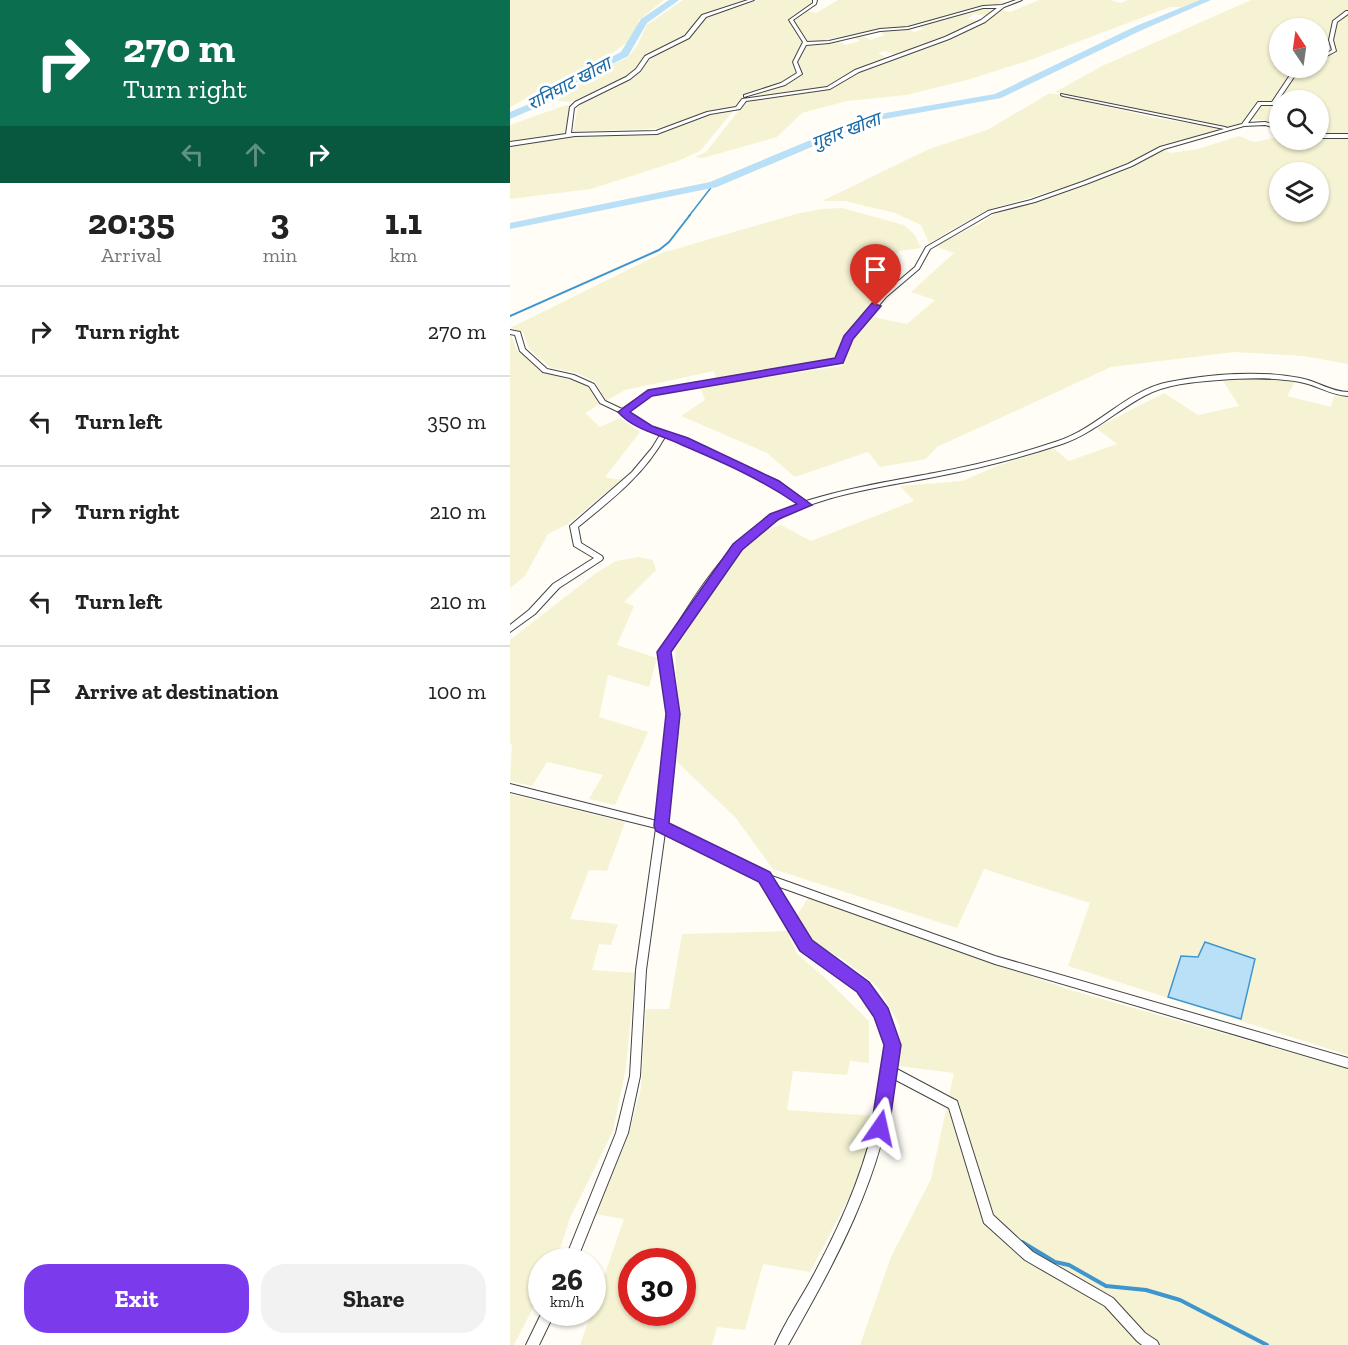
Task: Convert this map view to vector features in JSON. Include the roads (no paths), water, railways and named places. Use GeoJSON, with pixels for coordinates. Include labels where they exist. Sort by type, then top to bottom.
{"type":"FeatureCollection","features":[{"type":"Feature","properties":{"kind":"street"},"geometry":{"type":"LineString","coordinates":[[568,135],[572,107],[628,78],[638,70],[647,57],[687,37],[704,16],[752,0]]}},
{"type":"Feature","properties":{"kind":"street"},"geometry":{"type":"LineString","coordinates":[[805,44],[791,20],[815,3],[815,0]]}},
{"type":"Feature","properties":{"kind":"street"},"geometry":{"type":"LineString","coordinates":[[805,44],[829,42],[880,30],[908,28],[983,7],[1002,6],[1020,0]]}},
{"type":"Feature","properties":{"kind":"street"},"geometry":{"type":"LineString","coordinates":[[744,100],[828,88],[857,71],[965,30],[983,21],[1002,6]]}},
{"type":"Feature","properties":{"kind":"street"},"geometry":{"type":"LineString","coordinates":[[1329,54],[1334,51],[1331,40],[1335,21],[1348,12]]}},
{"type":"Feature","properties":{"kind":"street"},"geometry":{"type":"LineString","coordinates":[[510,144],[568,135],[662,132],[709,113],[738,108],[744,100],[742,97],[783,84],[800,73],[795,62],[805,44]]}},
{"type":"Feature","properties":{"kind":"street"},"geometry":{"type":"LineString","coordinates":[[1244,125],[1260,103],[1273,104],[1291,78]]}},
{"type":"Feature","properties":{"kind":"street"},"geometry":{"type":"LineString","coordinates":[[1063,95],[1232,129]]}},
{"type":"Feature","properties":{"kind":"street"},"geometry":{"type":"LineString","coordinates":[[623,412],[648,393],[839,360],[848,338],[884,296],[917,268],[928,248],[990,212],[1033,201],[1093,180],[1130,165],[1162,148],[1244,125],[1269,124]]}},
{"type":"Feature","properties":{"kind":"street"},"geometry":{"type":"LineString","coordinates":[[1329,136],[1348,136]]}},
{"type":"Feature","properties":{"kind":"street"},"geometry":{"type":"LineString","coordinates":[[510,332],[518,333],[522,350],[544,370],[572,376],[592,385],[602,402],[623,412],[648,429],[684,441],[775,483],[806,505]]}},
{"type":"Feature","properties":{"kind":"street"},"geometry":{"type":"LineString","coordinates":[[576,1248],[622,1133],[635,1076],[641,970],[662,826],[673,714],[664,652],[737,547],[774,517],[851,490],[936,475],[1064,441],[1128,403],[1167,385],[1271,376],[1303,380],[1339,394],[1348,394]]}},
{"type":"Feature","properties":{"kind":"street"},"geometry":{"type":"LineString","coordinates":[[510,629],[532,612],[556,586],[599,558],[577,544],[574,525],[617,492],[644,463],[663,435]]}},
{"type":"Feature","properties":{"kind":"street"},"geometry":{"type":"LineString","coordinates":[[510,788],[662,826],[765,877],[995,960],[1348,1063]]}},
{"type":"Feature","properties":{"kind":"street"},"geometry":{"type":"LineString","coordinates":[[765,877],[806,945],[863,987],[882,1013],[892,1045],[890,1071],[876,1149],[854,1205],[806,1305],[781,1345]]}},
{"type":"Feature","properties":{"kind":"street"},"geometry":{"type":"LineString","coordinates":[[890,1071],[953,1105],[988,1219],[1029,1256],[1109,1302],[1141,1337],[1153,1345]]}},
{"type":"Feature","properties":{"kind":"street"},"geometry":{"type":"LineString","coordinates":[[532,1345],[542,1326]]}},
{"type":"Feature","properties":{"kind":"water"},"geometry":{"type":"Polygon","coordinates":[[[1205,942],[1255,959],[1241,1019],[1168,997],[1181,956],[1198,957],[1205,942]]]}},
{"type":"Feature","properties":{"kind":"waterway","name":"रानिघाट खोला"},"geometry":{"type":"LineString","coordinates":[[510,116],[544,101],[571,82],[625,54],[644,21],[675,0]]}},
{"type":"Feature","properties":{"kind":"waterway","name":"गुहार खोला"},"geometry":{"type":"LineString","coordinates":[[510,226],[713,185],[871,118],[998,96],[1139,28],[1207,0]]}},
{"type":"Feature","properties":{"kind":"waterway"},"geometry":{"type":"LineString","coordinates":[[689,216],[713,185]]}},
{"type":"Feature","properties":{"kind":"waterway"},"geometry":{"type":"LineString","coordinates":[[510,316],[659,250],[669,242],[690,215]]}},
{"type":"Feature","properties":{"kind":"waterway"},"geometry":{"type":"LineString","coordinates":[[1022,1242],[1055,1262],[1069,1265],[1106,1286],[1146,1290],[1180,1300],[1267,1345]]}}]}
